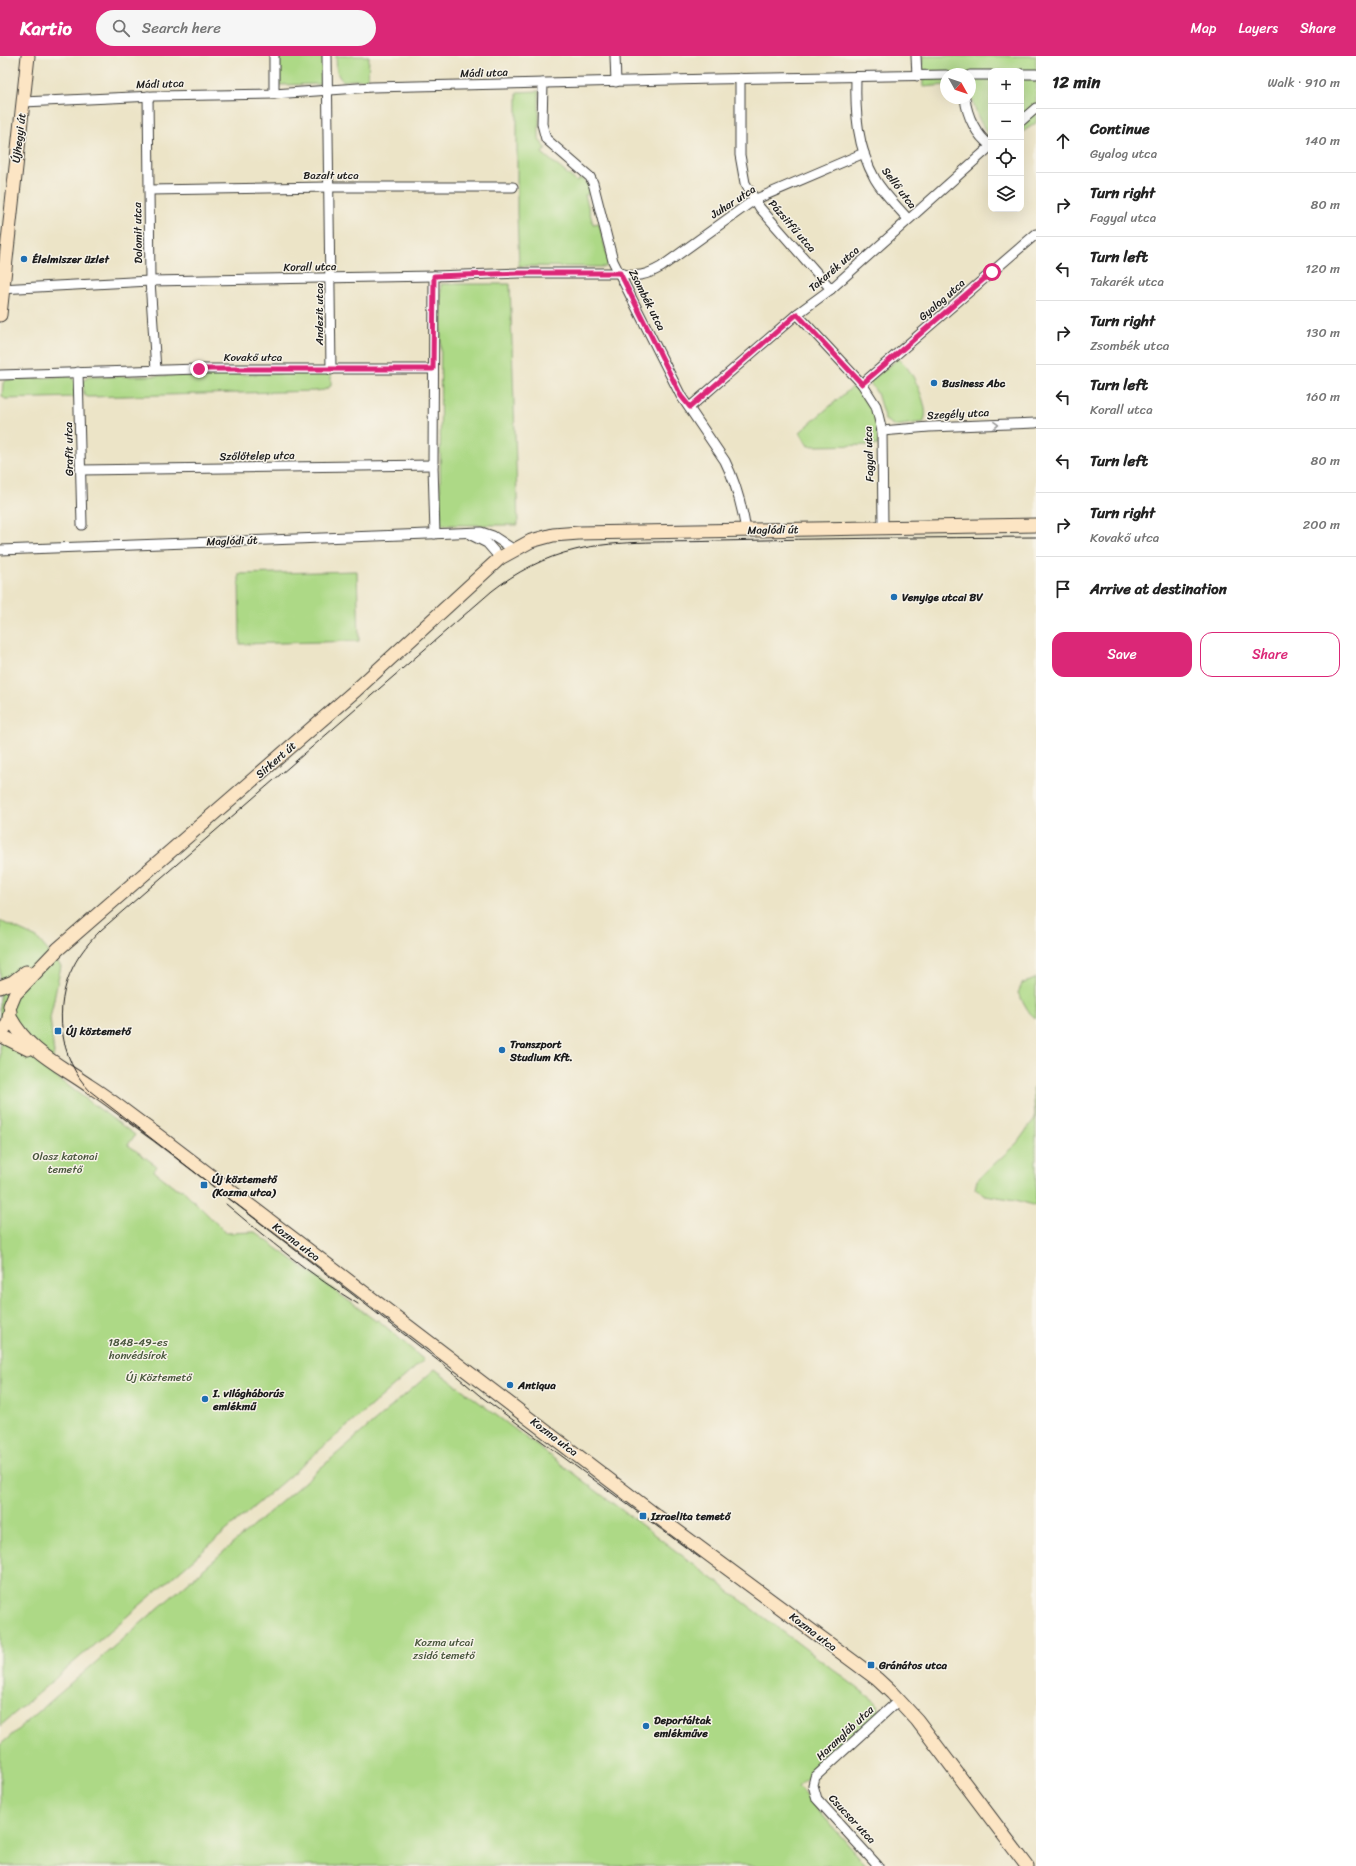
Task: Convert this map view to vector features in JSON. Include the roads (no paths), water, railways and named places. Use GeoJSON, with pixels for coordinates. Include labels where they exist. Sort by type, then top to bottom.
{"type":"FeatureCollection","features":[{"type":"Feature","properties":{"kind":"street","name":"Újhegyi út"},"geometry":{"type":"LineString","coordinates":[[0,315],[1,288],[28,56]]}},
{"type":"Feature","properties":{"kind":"street"},"geometry":{"type":"LineString","coordinates":[[274,56],[274,94]]}},
{"type":"Feature","properties":{"kind":"street","name":"Andezit utca"},"geometry":{"type":"LineString","coordinates":[[327,56],[331,370]]}},
{"type":"Feature","properties":{"kind":"street"},"geometry":{"type":"LineString","coordinates":[[615,56],[616,82]]}},
{"type":"Feature","properties":{"kind":"street"},"geometry":{"type":"LineString","coordinates":[[916,56],[917,76]]}},
{"type":"Feature","properties":{"kind":"street"},"geometry":{"type":"LineString","coordinates":[[1024,74],[1036,74]]}},
{"type":"Feature","properties":{"kind":"street","name":"Mádi utca"},"geometry":{"type":"LineString","coordinates":[[23,102],[148,96],[274,94],[327,90],[543,83],[940,75]]}},
{"type":"Feature","properties":{"kind":"street"},"geometry":{"type":"LineString","coordinates":[[976,75],[988,75]]}},
{"type":"Feature","properties":{"kind":"street","name":"Sellő utca"},"geometry":{"type":"LineString","coordinates":[[856,77],[857,121],[864,153],[875,179],[908,219]]}},
{"type":"Feature","properties":{"kind":"street","name":"Pázsitfű utca"},"geometry":{"type":"LineString","coordinates":[[740,78],[741,166],[745,183],[754,200],[831,289]]}},
{"type":"Feature","properties":{"kind":"street","name":"Zsombék utca"},"geometry":{"type":"LineString","coordinates":[[543,83],[542,124],[545,137],[590,177],[593,183],[613,261],[678,389],[715,444],[730,472],[742,508],[746,530]]}},
{"type":"Feature","properties":{"kind":"street","name":"Dolomit utca"},"geometry":{"type":"LineString","coordinates":[[148,96],[150,281],[156,370]]}},
{"type":"Feature","properties":{"kind":"street"},"geometry":{"type":"LineString","coordinates":[[966,104],[970,119],[988,143]]}},
{"type":"Feature","properties":{"kind":"street"},"geometry":{"type":"LineString","coordinates":[[1024,118],[1036,108]]}},
{"type":"Feature","properties":{"kind":"street","name":"Takarék utca"},"geometry":{"type":"LineString","coordinates":[[690,407],[797,314],[831,289],[988,149]]}},
{"type":"Feature","properties":{"kind":"street","name":"Juhar utca"},"geometry":{"type":"LineString","coordinates":[[620,273],[630,276],[639,276],[653,272],[754,200],[864,153]]}},
{"type":"Feature","properties":{"kind":"street","name":"Bazalt utca"},"geometry":{"type":"LineString","coordinates":[[149,190],[329,187],[513,187]]}},
{"type":"Feature","properties":{"kind":"street","name":"Gyalog utca"},"geometry":{"type":"LineString","coordinates":[[862,384],[1036,234]]}},
{"type":"Feature","properties":{"kind":"street","name":"Korall utca"},"geometry":{"type":"LineString","coordinates":[[1,288],[150,281],[519,273],[620,273]]}},
{"type":"Feature","properties":{"kind":"street"},"geometry":{"type":"LineString","coordinates":[[434,276],[433,465],[435,534]]}},
{"type":"Feature","properties":{"kind":"street","name":"Fagyal utca"},"geometry":{"type":"LineString","coordinates":[[797,314],[862,384],[876,406],[882,431],[883,528]]}},
{"type":"Feature","properties":{"kind":"street","name":"Kovakő utca"},"geometry":{"type":"LineString","coordinates":[[0,375],[156,370],[433,369]]}},
{"type":"Feature","properties":{"kind":"street","name":"Grafit utca"},"geometry":{"type":"LineString","coordinates":[[78,372],[82,525]]}},
{"type":"Feature","properties":{"kind":"street","name":"Szegély utca"},"geometry":{"type":"LineString","coordinates":[[882,431],[1036,423]]}},
{"type":"Feature","properties":{"kind":"street","name":"Szőlőtelep utca"},"geometry":{"type":"LineString","coordinates":[[81,470],[433,465]]}},
{"type":"Feature","properties":{"kind":"street","name":"Maglódi út"},"geometry":{"type":"LineString","coordinates":[[464,534],[481,539],[492,548],[500,558],[513,550],[542,538],[579,533],[1036,525]]}},
{"type":"Feature","properties":{"kind":"street","name":"Maglódi út"},"geometry":{"type":"LineString","coordinates":[[0,550],[487,533],[513,550]]}},
{"type":"Feature","properties":{"kind":"street","name":"Sírkert út"},"geometry":{"type":"LineString","coordinates":[[0,987],[13,982],[49,957],[356,690],[500,558]]}},
{"type":"Feature","properties":{"kind":"street","name":"Sírkert út"},"geometry":{"type":"LineString","coordinates":[[10,1012],[15,994],[49,957]]}},
{"type":"Feature","properties":{"kind":"street","name":"Kozma utca"},"geometry":{"type":"LineString","coordinates":[[0,991],[6,996],[10,1012],[18,1031],[39,1053],[89,1085],[156,1134],[654,1514],[866,1671],[899,1700],[917,1720],[1027,1866]]}},
{"type":"Feature","properties":{"kind":"street","name":"Kozma utca"},"geometry":{"type":"LineString","coordinates":[[10,1012],[4,1029],[0,1034],[30,1050],[39,1053]]}},
{"type":"Feature","properties":{"kind":"street","name":"Harangláb utca"},"geometry":{"type":"LineString","coordinates":[[813,1785],[815,1777],[899,1700]]}},
{"type":"Feature","properties":{"kind":"street","name":"Csucsor utca"},"geometry":{"type":"LineString","coordinates":[[813,1785],[817,1799],[878,1866]]}},
{"type":"Feature","properties":{"kind":"tram line"},"geometry":{"type":"LineString","coordinates":[[700,1558],[479,1395],[445,1366],[90,1091],[71,1064],[62,1032],[61,1015],[67,982],[79,957],[101,930],[492,591],[531,566],[564,553],[609,544],[759,540],[1036,537]]}},
{"type":"Feature","properties":{"kind":"tram line"},"geometry":{"type":"LineString","coordinates":[[226,1204],[273,1243],[324,1282],[358,1304]]}},
{"type":"Feature","properties":{"kind":"place","name":"Élelmiszer üzlet"},"geometry":{"type":"Point","coordinates":[24,259]}},
{"type":"Feature","properties":{"kind":"place","name":"Business Abc"},"geometry":{"type":"Point","coordinates":[934,383]}},
{"type":"Feature","properties":{"kind":"place","name":"Venyige utcai BV"},"geometry":{"type":"Point","coordinates":[894,597]}},
{"type":"Feature","properties":{"kind":"place","name":"Új köztemető"},"geometry":{"type":"Point","coordinates":[58,1031]}},
{"type":"Feature","properties":{"kind":"place","name":"Transzport Studium Kft."},"geometry":{"type":"Point","coordinates":[502,1050]}},
{"type":"Feature","properties":{"kind":"place","name":"Új köztemető (Kozma utca)"},"geometry":{"type":"Point","coordinates":[204,1185]}},
{"type":"Feature","properties":{"kind":"place","name":"Antiqua"},"geometry":{"type":"Point","coordinates":[510,1385]}},
{"type":"Feature","properties":{"kind":"place","name":"I. világháborús emlékmű"},"geometry":{"type":"Point","coordinates":[205,1399]}},
{"type":"Feature","properties":{"kind":"place","name":"Izraelita temető"},"geometry":{"type":"Point","coordinates":[643,1516]}},
{"type":"Feature","properties":{"kind":"place","name":"Gránátos utca"},"geometry":{"type":"Point","coordinates":[871,1665]}},
{"type":"Feature","properties":{"kind":"place","name":"Deportáltak emlékműve"},"geometry":{"type":"Point","coordinates":[646,1726]}},
{"type":"Feature","properties":{"kind":"park label","name":"Olasz katonai temető"},"geometry":{"type":"Point","coordinates":[65,1162]}},
{"type":"Feature","properties":{"kind":"park label","name":"1848-49-es honvédsírok"},"geometry":{"type":"Point","coordinates":[138,1348]}},
{"type":"Feature","properties":{"kind":"park label","name":"Új Köztemető"},"geometry":{"type":"Point","coordinates":[159,1377]}},
{"type":"Feature","properties":{"kind":"park label","name":"Kozma utcai zsidó temető"},"geometry":{"type":"Point","coordinates":[444,1648]}}]}
